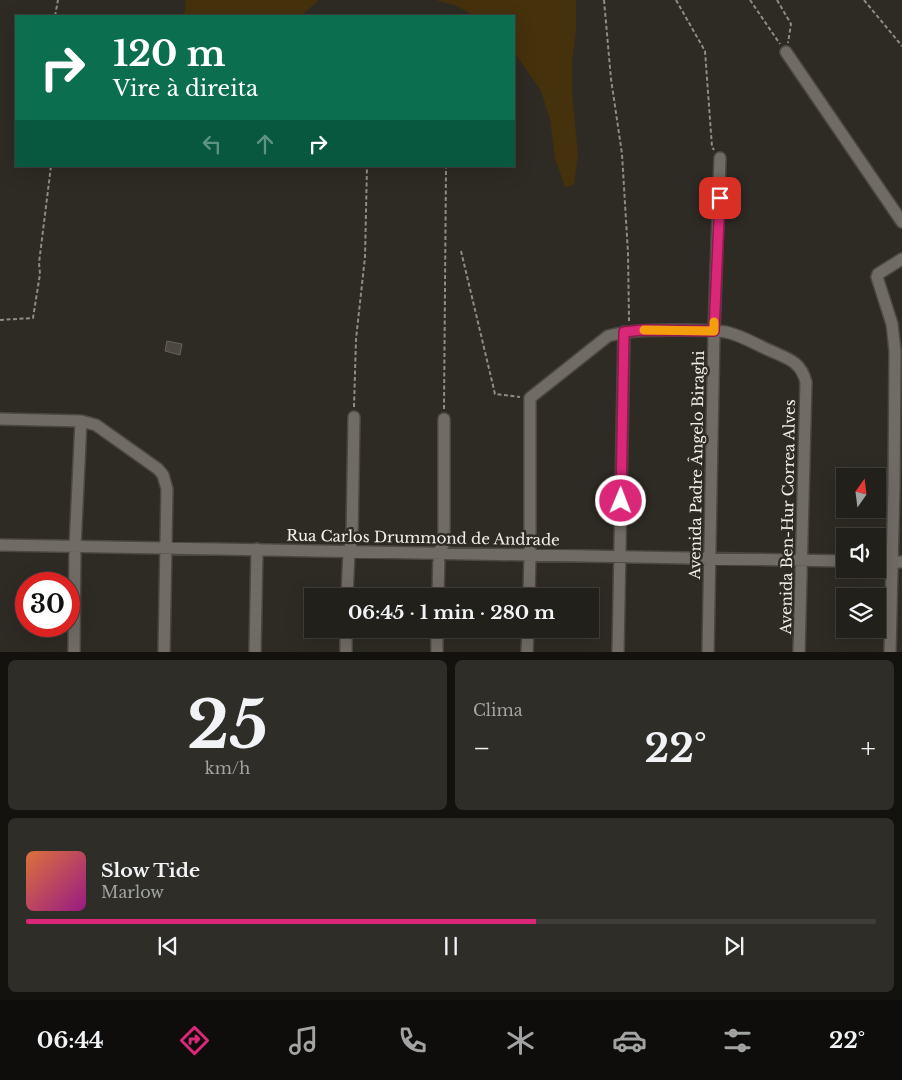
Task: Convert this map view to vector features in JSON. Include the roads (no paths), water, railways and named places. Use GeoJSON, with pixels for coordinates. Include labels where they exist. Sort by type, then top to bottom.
{"type":"FeatureCollection","features":[{"type":"Feature","properties":{"kind":"street"},"geometry":{"type":"LineString","coordinates":[[786,52],[902,222]]}},
{"type":"Feature","properties":{"kind":"street","name":"Avenida Padre Ângelo Biraghi"},"geometry":{"type":"LineString","coordinates":[[708,652],[714,331],[720,158]]}},
{"type":"Feature","properties":{"kind":"street"},"geometry":{"type":"LineString","coordinates":[[890,652],[897,562],[895,351],[892,324],[877,277],[878,274],[902,259]]}},
{"type":"Feature","properties":{"kind":"street"},"geometry":{"type":"LineString","coordinates":[[529,588],[530,398],[608,336],[642,330],[714,331]]}},
{"type":"Feature","properties":{"kind":"street","name":"Avenida Ben-Hur Correa Alves"},"geometry":{"type":"LineString","coordinates":[[714,331],[727,332],[786,358],[800,366],[804,372],[806,382],[803,560],[799,652]]}},
{"type":"Feature","properties":{"kind":"street"},"geometry":{"type":"LineString","coordinates":[[618,652],[624,332]]}},
{"type":"Feature","properties":{"kind":"street"},"geometry":{"type":"LineString","coordinates":[[347,588],[349,550],[352,540],[354,417]]}},
{"type":"Feature","properties":{"kind":"street"},"geometry":{"type":"LineString","coordinates":[[0,419],[81,422],[99,426],[158,469],[163,475],[167,489],[164,652]]}},
{"type":"Feature","properties":{"kind":"street"},"geometry":{"type":"LineString","coordinates":[[438,588],[439,552],[444,542],[444,419]]}},
{"type":"Feature","properties":{"kind":"street"},"geometry":{"type":"LineString","coordinates":[[74,652],[75,546],[81,422]]}},
{"type":"Feature","properties":{"kind":"street","name":"Rua Carlos Drummond de Andrade"},"geometry":{"type":"LineString","coordinates":[[0,545],[349,550],[836,561]]}},
{"type":"Feature","properties":{"kind":"street"},"geometry":{"type":"LineString","coordinates":[[255,652],[257,549]]}},
{"type":"Feature","properties":{"kind":"street"},"geometry":{"type":"LineString","coordinates":[[346,638],[346,652]]}},
{"type":"Feature","properties":{"kind":"street"},"geometry":{"type":"LineString","coordinates":[[436,652],[437,638]]}},
{"type":"Feature","properties":{"kind":"street"},"geometry":{"type":"LineString","coordinates":[[527,652],[528,638]]}}]}
